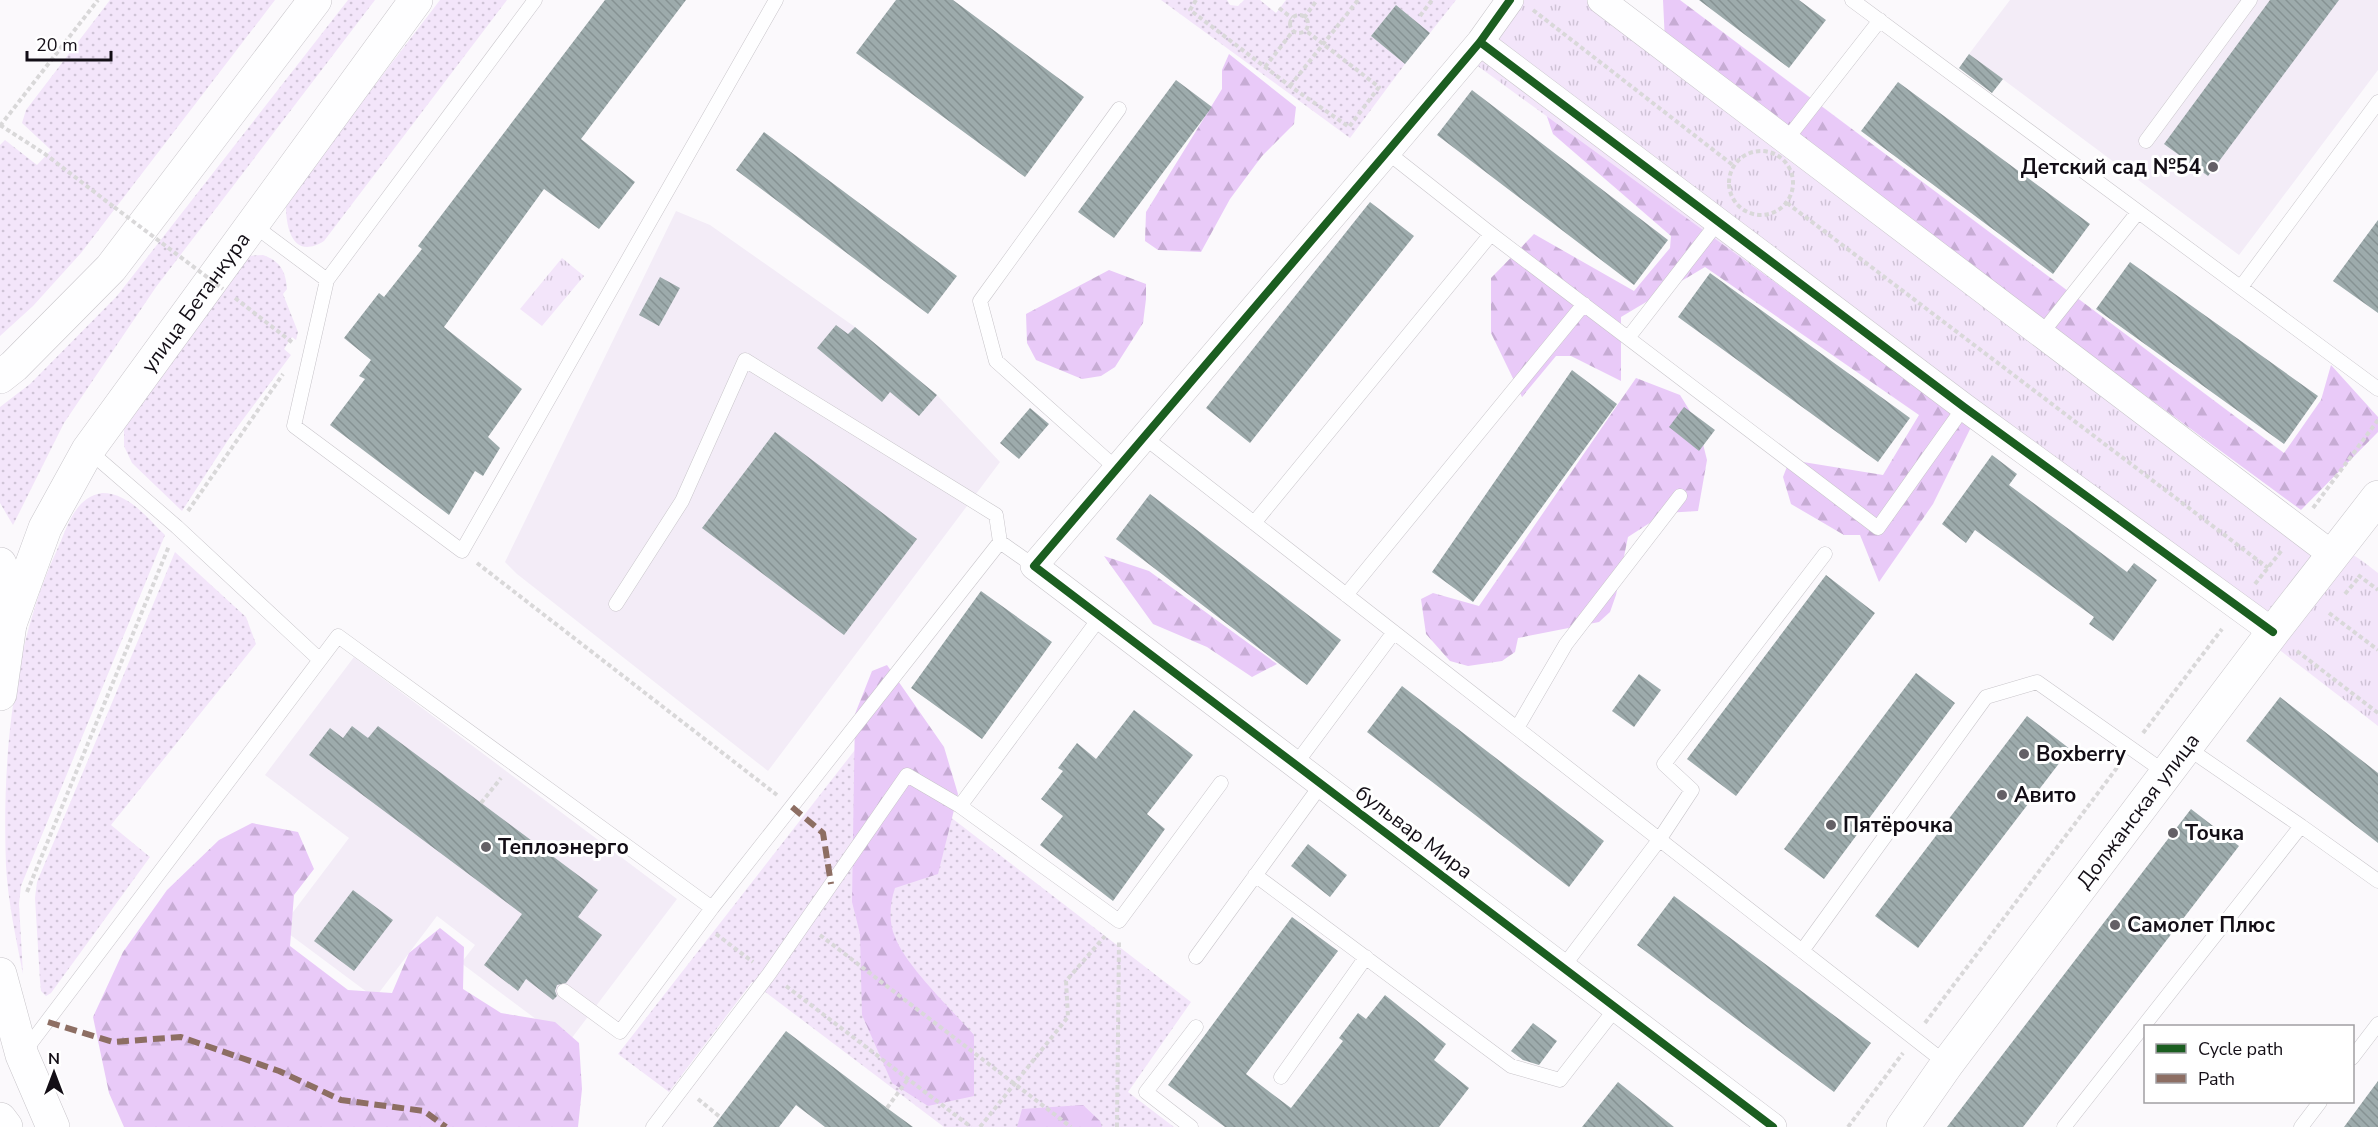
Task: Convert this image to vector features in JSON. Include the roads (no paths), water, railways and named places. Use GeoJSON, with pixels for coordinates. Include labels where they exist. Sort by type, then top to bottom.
{"type":"FeatureCollection","features":[{"type":"Feature","properties":{"kind":"main road"},"geometry":{"type":"LineString","coordinates":[[0,377],[14,366],[111,268],[315,0]]}},
{"type":"Feature","properties":{"kind":"main road","name":"улица Бетанкура"},"geometry":{"type":"LineString","coordinates":[[10,624],[45,528],[88,450],[416,0]]}},
{"type":"Feature","properties":{"kind":"main road","name":"Должанская улица"},"geometry":{"type":"LineString","coordinates":[[1903,1127],[1947,1064],[2272,632],[2334,556],[2378,497]]}},
{"type":"Feature","properties":{"kind":"main road"},"geometry":{"type":"LineString","coordinates":[[0,564],[4,576],[10,624],[0,694]]}},
{"type":"Feature","properties":{"kind":"main road"},"geometry":{"type":"LineString","coordinates":[[0,974],[22,1055],[53,1127]]}},
{"type":"Feature","properties":{"kind":"main road"},"geometry":{"type":"LineString","coordinates":[[0,1119],[6,1127]]}},
{"type":"Feature","properties":{"kind":"street"},"geometry":{"type":"LineString","coordinates":[[1601,0],[2334,556]]}},
{"type":"Feature","properties":{"kind":"street"},"geometry":{"type":"LineString","coordinates":[[1035,566],[1480,42],[1521,4]]}},
{"type":"Feature","properties":{"kind":"street"},"geometry":{"type":"LineString","coordinates":[[1480,42],[1964,407],[2272,632]]}},
{"type":"Feature","properties":{"kind":"street","name":"бульвар Мира"},"geometry":{"type":"LineString","coordinates":[[1035,566],[1773,1127]]}},
{"type":"Feature","properties":{"kind":"lane"},"geometry":{"type":"LineString","coordinates":[[535,0],[327,280],[294,426],[462,550],[776,0]]}},
{"type":"Feature","properties":{"kind":"lane"},"geometry":{"type":"LineString","coordinates":[[1852,0],[2378,389]]}},
{"type":"Feature","properties":{"kind":"lane"},"geometry":{"type":"LineString","coordinates":[[2146,141],[2250,0]]}},
{"type":"Feature","properties":{"kind":"lane"},"geometry":{"type":"LineString","coordinates":[[1787,140],[1880,20]]}},
{"type":"Feature","properties":{"kind":"lane"},"geometry":{"type":"LineString","coordinates":[[2241,287],[2378,102]]}},
{"type":"Feature","properties":{"kind":"lane"},"geometry":{"type":"LineString","coordinates":[[1117,469],[996,361],[980,300],[1119,109]]}},
{"type":"Feature","properties":{"kind":"lane"},"geometry":{"type":"LineString","coordinates":[[1387,152],[1491,234],[1878,528],[1964,407]]}},
{"type":"Feature","properties":{"kind":"lane"},"geometry":{"type":"LineString","coordinates":[[2042,333],[2138,212]]}},
{"type":"Feature","properties":{"kind":"lane"},"geometry":{"type":"LineString","coordinates":[[1628,338],[1718,222]]}},
{"type":"Feature","properties":{"kind":"lane"},"geometry":{"type":"LineString","coordinates":[[252,224],[327,280]]}},
{"type":"Feature","properties":{"kind":"lane"},"geometry":{"type":"LineString","coordinates":[[1254,523],[1491,234]]}},
{"type":"Feature","properties":{"kind":"lane"},"geometry":{"type":"LineString","coordinates":[[1346,595],[1584,304]]}},
{"type":"Feature","properties":{"kind":"lane"},"geometry":{"type":"LineString","coordinates":[[564,991],[620,1032],[712,908],[1000,542],[996,515],[746,360],[682,501],[616,604]]}},
{"type":"Feature","properties":{"kind":"lane"},"geometry":{"type":"LineString","coordinates":[[1144,437],[1947,1064]]}},
{"type":"Feature","properties":{"kind":"lane"},"geometry":{"type":"LineString","coordinates":[[88,450],[177,527],[320,660]]}},
{"type":"Feature","properties":{"kind":"lane"},"geometry":{"type":"LineString","coordinates":[[1517,729],[1566,644],[1680,496]]}},
{"type":"Feature","properties":{"kind":"lane"},"geometry":{"type":"LineString","coordinates":[[1000,542],[1035,566]]}},
{"type":"Feature","properties":{"kind":"lane"},"geometry":{"type":"LineString","coordinates":[[1563,967],[1659,840],[1692,790],[1664,764],[1825,554]]}},
{"type":"Feature","properties":{"kind":"lane"},"geometry":{"type":"LineString","coordinates":[[960,806],[1101,616]]}},
{"type":"Feature","properties":{"kind":"lane"},"geometry":{"type":"LineString","coordinates":[[1295,765],[1394,632]]}},
{"type":"Feature","properties":{"kind":"lane"},"geometry":{"type":"LineString","coordinates":[[22,1055],[338,636],[712,908]]}},
{"type":"Feature","properties":{"kind":"lane"},"geometry":{"type":"LineString","coordinates":[[1802,951],[1986,697],[2037,682],[2166,773]]}},
{"type":"Feature","properties":{"kind":"lane"},"geometry":{"type":"LineString","coordinates":[[2186,747],[2378,881]]}},
{"type":"Feature","properties":{"kind":"lane"},"geometry":{"type":"LineString","coordinates":[[653,1127],[769,974],[907,775],[960,806],[1119,921],[1221,783]]}},
{"type":"Feature","properties":{"kind":"lane"},"geometry":{"type":"LineString","coordinates":[[1196,957],[1322,784]]}},
{"type":"Feature","properties":{"kind":"lane"},"geometry":{"type":"LineString","coordinates":[[2144,1025],[2301,826]]}},
{"type":"Feature","properties":{"kind":"lane"},"geometry":{"type":"LineString","coordinates":[[1255,875],[1510,1066],[1560,1080],[1617,1008]]}},
{"type":"Feature","properties":{"kind":"lane"},"geometry":{"type":"LineString","coordinates":[[1281,1077],[1366,957]]}},
{"type":"Feature","properties":{"kind":"lane"},"geometry":{"type":"LineString","coordinates":[[2354,1055],[2378,1024]]}},
{"type":"Feature","properties":{"kind":"lane"},"geometry":{"type":"LineString","coordinates":[[2064,1127],[2144,1025]]}},
{"type":"Feature","properties":{"kind":"lane"},"geometry":{"type":"LineString","coordinates":[[1191,1127],[1146,1092],[1196,1028]]}},
{"type":"Feature","properties":{"kind":"lane"},"geometry":{"type":"LineString","coordinates":[[2301,1127],[2319,1103]]}},
{"type":"Feature","properties":{"kind":"place","name":"Детский сад №54"},"geometry":{"type":"Point","coordinates":[2213,167]}},
{"type":"Feature","properties":{"kind":"place","name":"Boxberry"},"geometry":{"type":"Point","coordinates":[2024,754]}},
{"type":"Feature","properties":{"kind":"place","name":"Авито"},"geometry":{"type":"Point","coordinates":[2002,795]}},
{"type":"Feature","properties":{"kind":"place","name":"Пятёрочка"},"geometry":{"type":"Point","coordinates":[1831,825]}},
{"type":"Feature","properties":{"kind":"place","name":"Точка"},"geometry":{"type":"Point","coordinates":[2173,833]}},
{"type":"Feature","properties":{"kind":"place","name":"Теплоэнерго"},"geometry":{"type":"Point","coordinates":[486,847]}},
{"type":"Feature","properties":{"kind":"place","name":"Самолет Плюс"},"geometry":{"type":"Point","coordinates":[2115,925]}}]}
